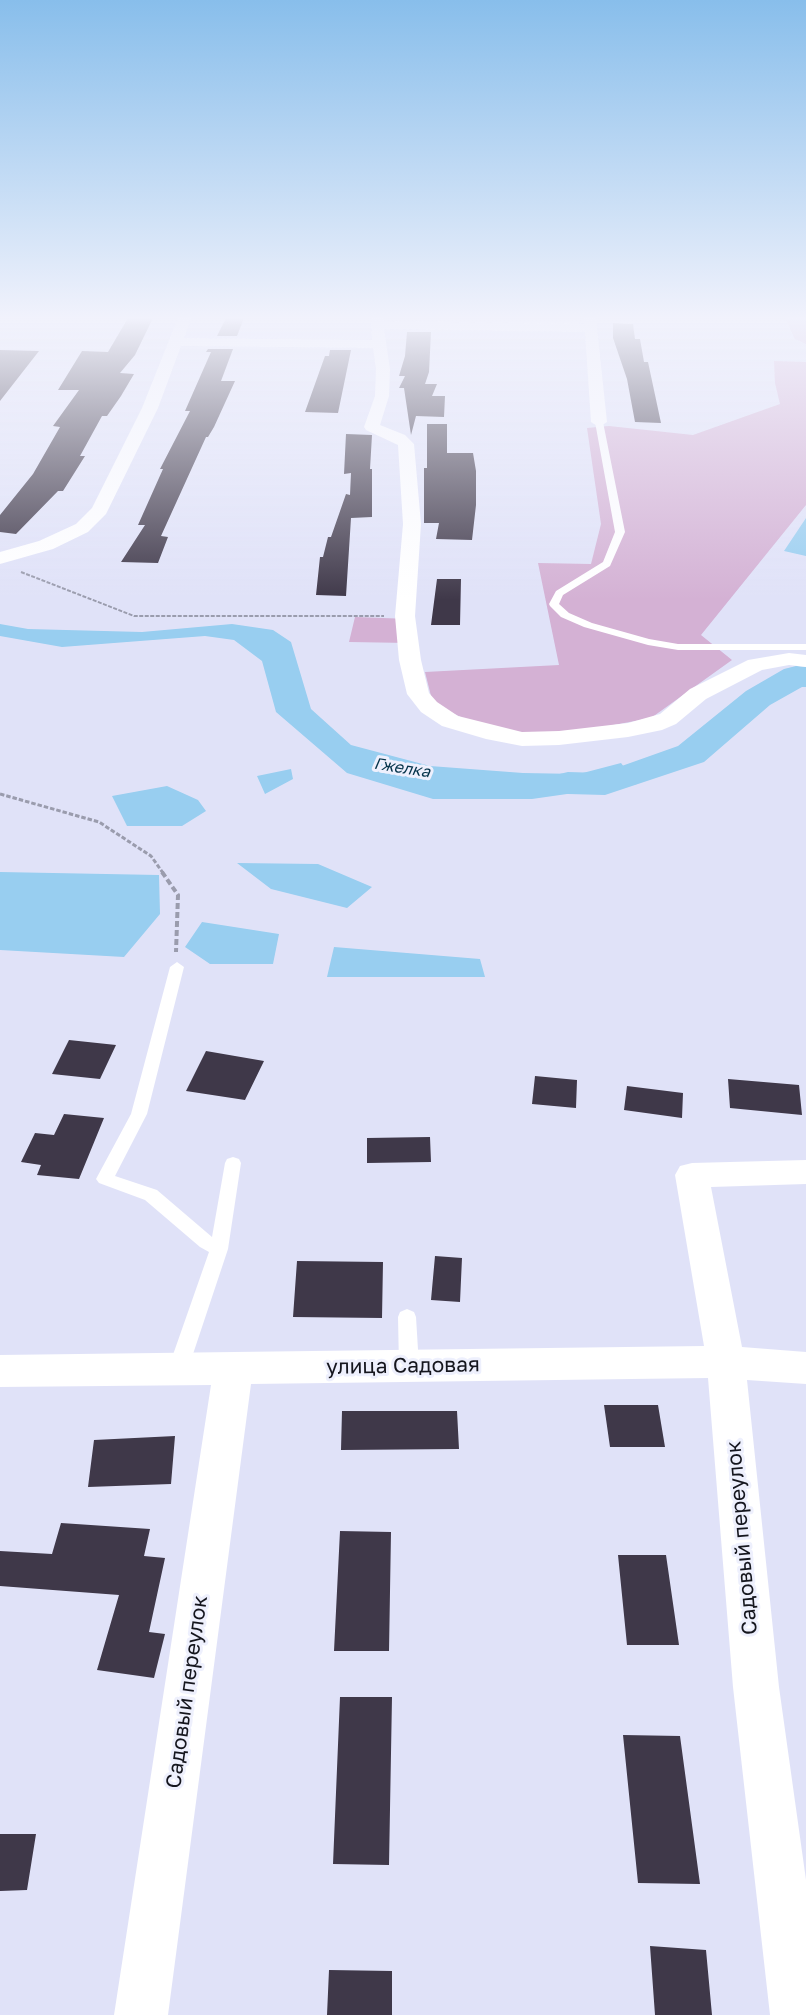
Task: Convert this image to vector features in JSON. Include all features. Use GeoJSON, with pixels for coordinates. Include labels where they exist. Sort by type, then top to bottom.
{"type":"FeatureCollection","features":[{"type":"Feature","properties":{"kind":"street"},"geometry":{"type":"LineString","coordinates":[[0,558],[46,545],[82,528],[100,510],[148,412]]}},
{"type":"Feature","properties":{"kind":"street"},"geometry":{"type":"LineString","coordinates":[[377,412],[372,427],[399,438],[406,444],[412,524],[405,616],[410,660],[418,694],[429,707],[450,721],[486,732],[522,739],[559,738],[654,725],[668,719],[698,694],[756,665],[789,660],[806,661]]}},
{"type":"Feature","properties":{"kind":"street"},"geometry":{"type":"LineString","coordinates":[[598,412],[599,422]]}},
{"type":"Feature","properties":{"kind":"street","name":"Садовый переулок"},"geometry":{"type":"LineString","coordinates":[[797,2015],[756,1687],[726,1362],[692,1175],[806,1172]]}},
{"type":"Feature","properties":{"kind":"street","name":"улица Садовая"},"geometry":{"type":"LineString","coordinates":[[0,1371],[726,1362],[806,1368]]}},
{"type":"Feature","properties":{"kind":"street","name":"Садовый переулок"},"geometry":{"type":"LineString","coordinates":[[141,2015],[233,1369]]}},
{"type":"Feature","properties":{"kind":"lane"},"geometry":{"type":"LineString","coordinates":[[599,422],[620,532],[607,564],[559,593],[554,604],[565,615],[588,625],[648,642],[678,647],[806,647]]}},
{"type":"Feature","properties":{"kind":"lane"},"geometry":{"type":"LineString","coordinates":[[731,647],[806,642]]}},
{"type":"Feature","properties":{"kind":"lane"},"geometry":{"type":"LineString","coordinates":[[177,968],[139,1114],[105,1179],[152,1195],[206,1242],[219,1249]]}},
{"type":"Feature","properties":{"kind":"lane"},"geometry":{"type":"LineString","coordinates":[[178,1369],[219,1249],[233,1163]]}},
{"type":"Feature","properties":{"kind":"lane"},"geometry":{"type":"LineString","coordinates":[[407,1317],[409,1366]]}},
{"type":"Feature","properties":{"kind":"path"},"geometry":{"type":"LineString","coordinates":[[18,570],[134,616],[405,616]]}},
{"type":"Feature","properties":{"kind":"path"},"geometry":{"type":"LineString","coordinates":[[0,794],[99,822],[151,856],[178,895],[177,968]]}},
{"type":"Feature","properties":{"kind":"shaded area"},"geometry":{"type":"Polygon","coordinates":[[[757,412],[806,412],[806,505],[701,635],[732,660],[651,718],[560,735],[497,734],[433,704],[425,672],[559,665],[538,563],[591,564],[601,524],[587,428],[609,426],[693,435],[757,412]]]}},
{"type":"Feature","properties":{"kind":"shaded area"},"geometry":{"type":"Polygon","coordinates":[[[355,617],[410,619],[409,643],[349,642],[355,617]]]}},
{"type":"Feature","properties":{"kind":"water"},"geometry":{"type":"Polygon","coordinates":[[[806,518],[806,556],[784,551],[806,518]]]}},
{"type":"Feature","properties":{"kind":"water"},"geometry":{"type":"Polygon","coordinates":[[[0,624],[28,629],[142,632],[232,624],[273,630],[291,642],[311,709],[351,745],[430,766],[523,773],[579,774],[621,763],[637,784],[532,799],[433,799],[347,773],[276,712],[262,661],[234,640],[205,636],[62,647],[0,636],[0,624]]]}},
{"type":"Feature","properties":{"kind":"water"},"geometry":{"type":"Polygon","coordinates":[[[291,769],[293,779],[265,794],[257,776],[291,769]]]}},
{"type":"Feature","properties":{"kind":"water"},"geometry":{"type":"Polygon","coordinates":[[[167,786],[198,800],[206,811],[182,826],[127,826],[112,796],[167,786]]]}},
{"type":"Feature","properties":{"kind":"water"},"geometry":{"type":"Polygon","coordinates":[[[237,863],[318,864],[372,887],[347,908],[271,889],[237,863]]]}},
{"type":"Feature","properties":{"kind":"water"},"geometry":{"type":"Polygon","coordinates":[[[0,872],[159,875],[160,914],[124,957],[0,950],[0,872]]]}},
{"type":"Feature","properties":{"kind":"water"},"geometry":{"type":"Polygon","coordinates":[[[202,922],[279,934],[273,964],[210,964],[185,947],[202,922]]]}},
{"type":"Feature","properties":{"kind":"water"},"geometry":{"type":"Polygon","coordinates":[[[334,947],[480,959],[485,977],[327,977],[334,947]]]}},
{"type":"Feature","properties":{"kind":"building"},"geometry":{"type":"Polygon","coordinates":[[[63,412],[110,412],[107,416],[102,416],[80,456],[85,456],[63,491],[58,491],[16,534],[0,532],[0,515],[33,474],[60,427],[53,426],[63,412]]]}},
{"type":"Feature","properties":{"kind":"building"},"geometry":{"type":"Polygon","coordinates":[[[189,412],[221,412],[206,437],[161,536],[168,537],[158,563],[121,562],[145,525],[138,525],[163,469],[160,469],[189,412]]]}},
{"type":"Feature","properties":{"kind":"building"},"geometry":{"type":"Polygon","coordinates":[[[408,412],[444,412],[444,417],[416,416],[411,435],[408,412]]]}},
{"type":"Feature","properties":{"kind":"building"},"geometry":{"type":"Polygon","coordinates":[[[633,412],[659,412],[661,423],[635,422],[633,412]]]}},
{"type":"Feature","properties":{"kind":"building"},"geometry":{"type":"Polygon","coordinates":[[[427,424],[447,424],[447,453],[473,453],[476,471],[476,505],[472,540],[436,539],[439,523],[424,523],[427,424]]]}},
{"type":"Feature","properties":{"kind":"building"},"geometry":{"type":"Polygon","coordinates":[[[346,434],[372,435],[370,469],[372,469],[372,517],[351,518],[346,596],[316,595],[320,557],[323,557],[328,537],[331,537],[346,494],[350,495],[351,473],[344,474],[346,434]]]}},
{"type":"Feature","properties":{"kind":"building"},"geometry":{"type":"Polygon","coordinates":[[[437,579],[461,579],[460,625],[431,625],[437,579]]]}},
{"type":"Feature","properties":{"kind":"building"},"geometry":{"type":"Polygon","coordinates":[[[69,1040],[116,1045],[100,1079],[52,1074],[69,1040]]]}},
{"type":"Feature","properties":{"kind":"building"},"geometry":{"type":"Polygon","coordinates":[[[206,1051],[264,1061],[245,1100],[186,1091],[206,1051]]]}},
{"type":"Feature","properties":{"kind":"building"},"geometry":{"type":"Polygon","coordinates":[[[535,1076],[577,1080],[576,1108],[532,1104],[535,1076]]]}},
{"type":"Feature","properties":{"kind":"building"},"geometry":{"type":"Polygon","coordinates":[[[728,1079],[799,1085],[802,1115],[730,1108],[728,1079]]]}},
{"type":"Feature","properties":{"kind":"building"},"geometry":{"type":"Polygon","coordinates":[[[627,1086],[683,1093],[682,1118],[624,1110],[627,1086]]]}},
{"type":"Feature","properties":{"kind":"building"},"geometry":{"type":"Polygon","coordinates":[[[64,1114],[104,1118],[79,1179],[37,1175],[41,1165],[21,1162],[35,1133],[54,1135],[64,1114]]]}},
{"type":"Feature","properties":{"kind":"building"},"geometry":{"type":"Polygon","coordinates":[[[430,1137],[431,1162],[367,1163],[367,1138],[430,1137]]]}},
{"type":"Feature","properties":{"kind":"building"},"geometry":{"type":"Polygon","coordinates":[[[435,1256],[462,1258],[460,1302],[431,1300],[435,1256]]]}},
{"type":"Feature","properties":{"kind":"building"},"geometry":{"type":"Polygon","coordinates":[[[297,1261],[383,1262],[382,1318],[293,1317],[297,1261]]]}},
{"type":"Feature","properties":{"kind":"building"},"geometry":{"type":"Polygon","coordinates":[[[604,1405],[658,1405],[665,1447],[610,1447],[604,1405]]]}},
{"type":"Feature","properties":{"kind":"building"},"geometry":{"type":"Polygon","coordinates":[[[342,1411],[457,1411],[459,1449],[341,1450],[342,1411]]]}},
{"type":"Feature","properties":{"kind":"building"},"geometry":{"type":"Polygon","coordinates":[[[175,1436],[171,1484],[88,1487],[94,1440],[175,1436]]]}},
{"type":"Feature","properties":{"kind":"building"},"geometry":{"type":"Polygon","coordinates":[[[61,1523],[150,1529],[144,1556],[165,1558],[149,1632],[165,1634],[154,1678],[97,1670],[119,1595],[0,1586],[0,1551],[52,1554],[61,1523]]]}},
{"type":"Feature","properties":{"kind":"building"},"geometry":{"type":"Polygon","coordinates":[[[340,1531],[391,1532],[389,1651],[334,1651],[340,1531]]]}},
{"type":"Feature","properties":{"kind":"building"},"geometry":{"type":"Polygon","coordinates":[[[618,1555],[666,1555],[679,1645],[627,1645],[618,1555]]]}},
{"type":"Feature","properties":{"kind":"building"},"geometry":{"type":"Polygon","coordinates":[[[340,1697],[392,1697],[389,1865],[333,1864],[340,1697]]]}},
{"type":"Feature","properties":{"kind":"building"},"geometry":{"type":"Polygon","coordinates":[[[623,1735],[680,1736],[700,1884],[638,1883],[623,1735]]]}},
{"type":"Feature","properties":{"kind":"building"},"geometry":{"type":"Polygon","coordinates":[[[0,1834],[36,1834],[27,1890],[0,1891],[0,1834]]]}},
{"type":"Feature","properties":{"kind":"building"},"geometry":{"type":"Polygon","coordinates":[[[650,1946],[706,1950],[712,2015],[655,2015],[650,1946]]]}},
{"type":"Feature","properties":{"kind":"building"},"geometry":{"type":"Polygon","coordinates":[[[329,1970],[392,1971],[392,2015],[327,2015],[329,1970]]]}},
{"type":"Feature","properties":{"kind":"waterway","name":"Гжелка"},"geometry":{"type":"LineString","coordinates":[[568,783],[605,784],[691,754],[758,698],[796,676],[806,677]]}}]}
